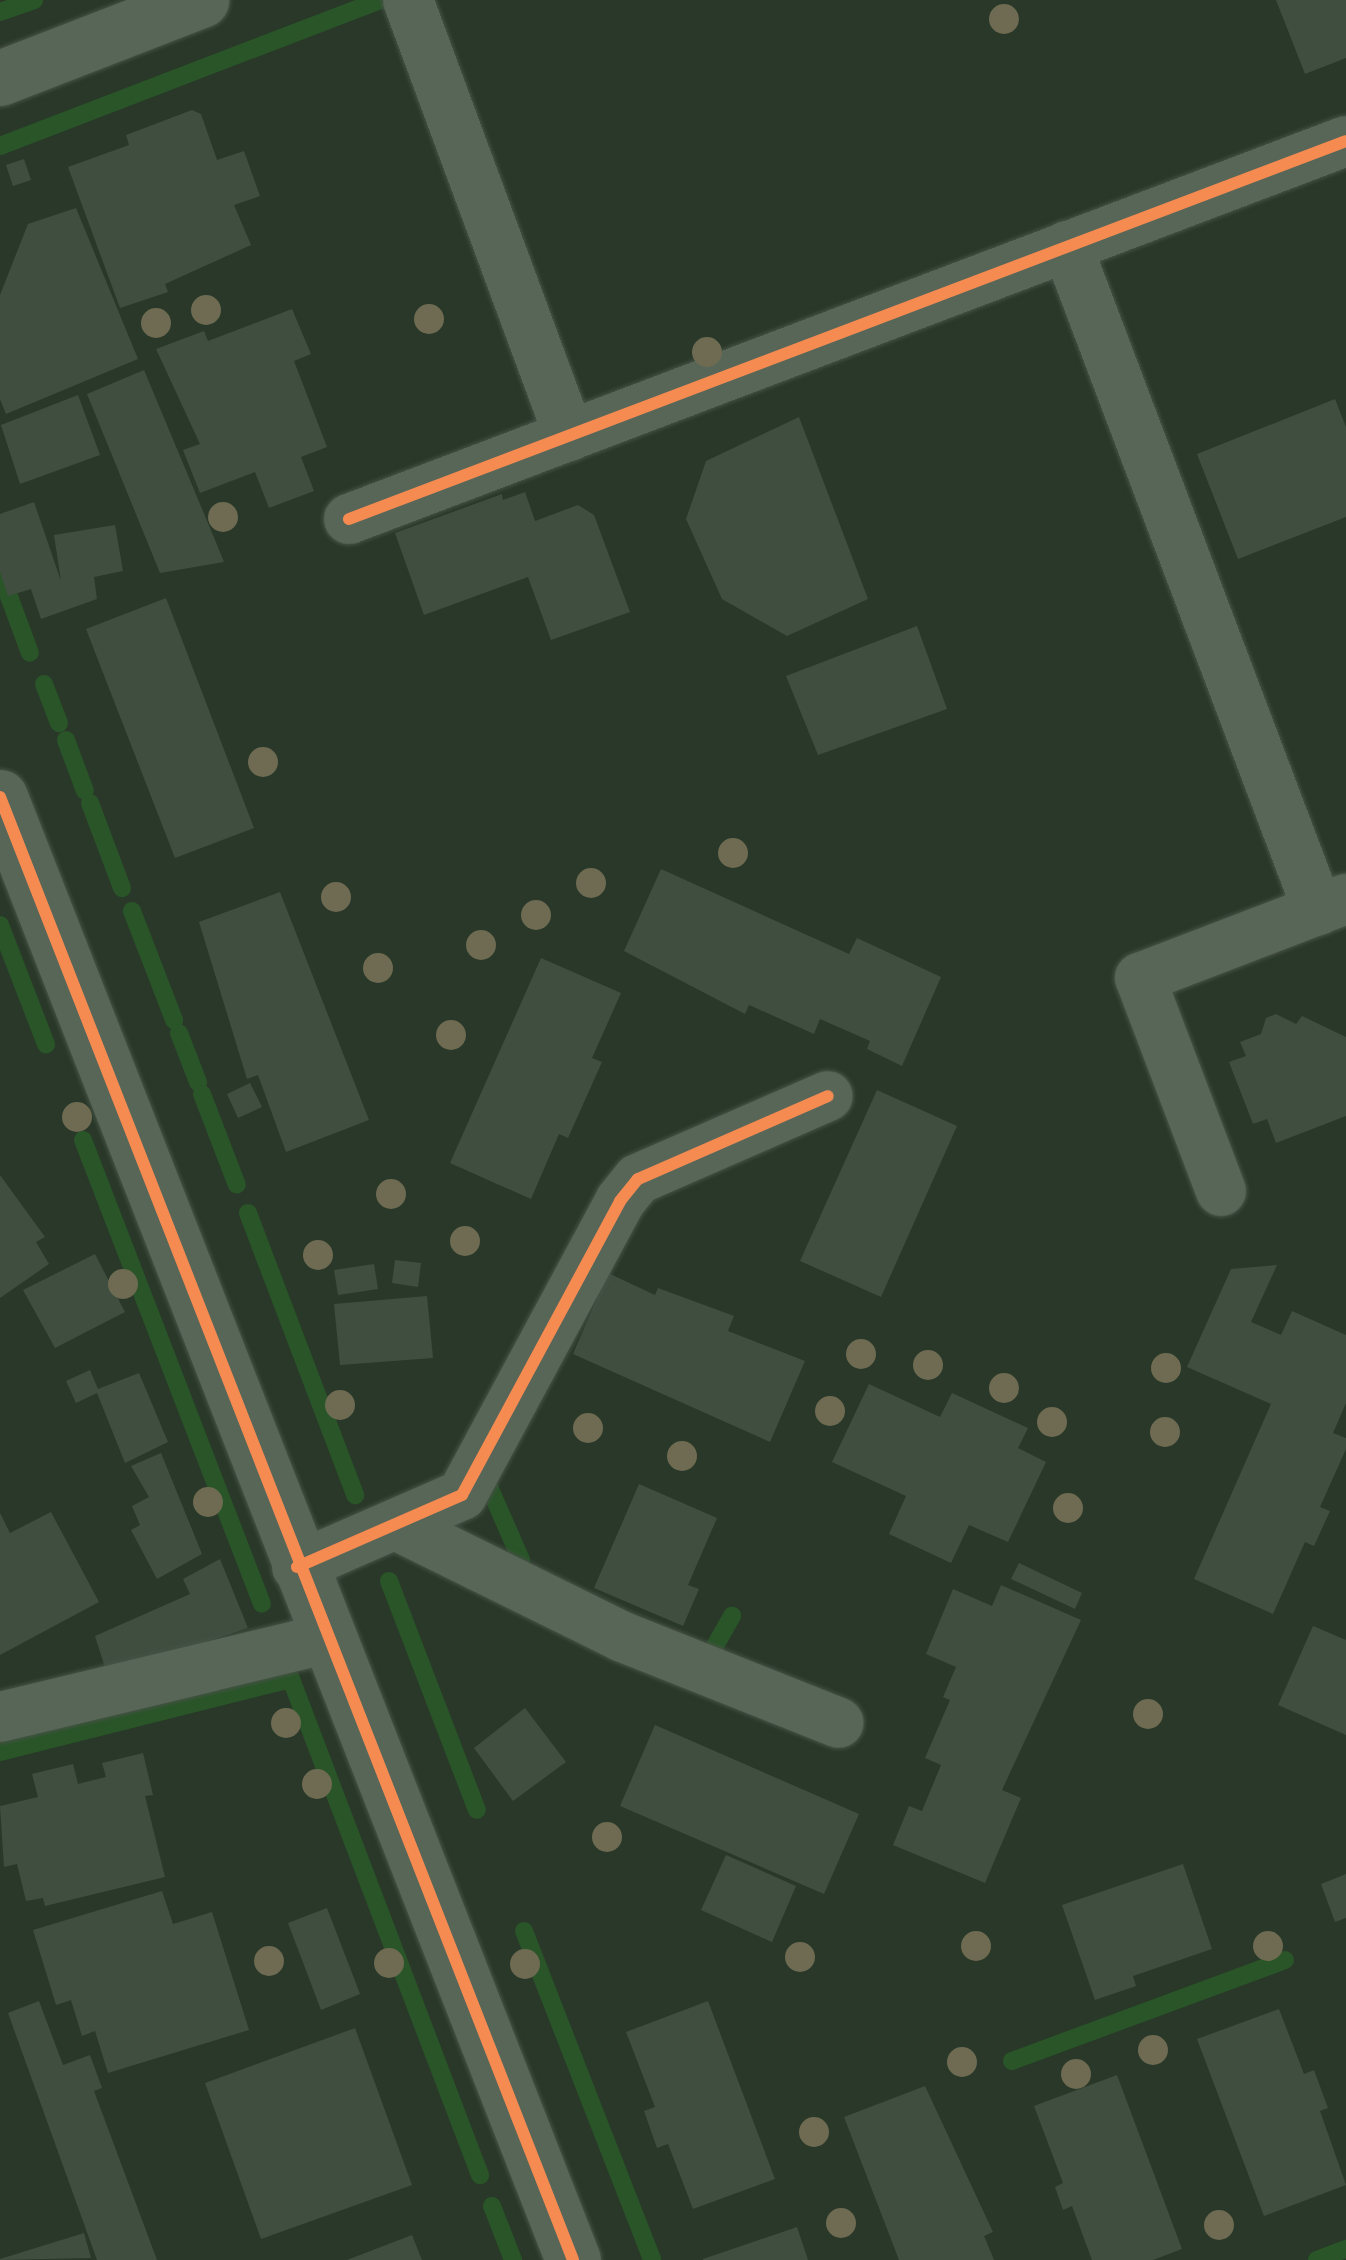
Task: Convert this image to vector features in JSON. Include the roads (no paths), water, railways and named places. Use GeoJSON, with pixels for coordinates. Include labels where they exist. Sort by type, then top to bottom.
{"type":"FeatureCollection","features":[{"type":"Feature","properties":{"kind":"street"},"geometry":{"type":"LineString","coordinates":[[0,78],[201,0]]}},
{"type":"Feature","properties":{"kind":"street"},"geometry":{"type":"LineString","coordinates":[[408,0],[569,436]]}},
{"type":"Feature","properties":{"kind":"street"},"geometry":{"type":"LineString","coordinates":[[349,519],[1346,141]]}},
{"type":"Feature","properties":{"kind":"street"},"geometry":{"type":"LineString","coordinates":[[1067,246],[1332,904],[1140,978],[1221,1191]]}},
{"type":"Feature","properties":{"kind":"street"},"geometry":{"type":"LineString","coordinates":[[0,797],[325,1639],[573,2260]]}},
{"type":"Feature","properties":{"kind":"street"},"geometry":{"type":"LineString","coordinates":[[297,1567],[398,1526],[462,1494],[620,1201],[638,1179],[828,1096]]}},
{"type":"Feature","properties":{"kind":"street"},"geometry":{"type":"LineString","coordinates":[[398,1526],[622,1636],[840,1724]]}},
{"type":"Feature","properties":{"kind":"street"},"geometry":{"type":"LineString","coordinates":[[0,1717],[325,1639]]}},
{"type":"Feature","properties":{"kind":"waterway"},"geometry":{"type":"LineString","coordinates":[[0,12],[34,0]]}},
{"type":"Feature","properties":{"kind":"waterway"},"geometry":{"type":"LineString","coordinates":[[0,146],[381,0]]}},
{"type":"Feature","properties":{"kind":"waterway"},"geometry":{"type":"LineString","coordinates":[[0,572],[30,653]]}},
{"type":"Feature","properties":{"kind":"waterway"},"geometry":{"type":"LineString","coordinates":[[44,684],[59,723]]}},
{"type":"Feature","properties":{"kind":"waterway"},"geometry":{"type":"LineString","coordinates":[[66,740],[85,791]]}},
{"type":"Feature","properties":{"kind":"waterway"},"geometry":{"type":"LineString","coordinates":[[90,803],[122,888]]}},
{"type":"Feature","properties":{"kind":"waterway"},"geometry":{"type":"LineString","coordinates":[[132,911],[174,1020]]}},
{"type":"Feature","properties":{"kind":"waterway"},"geometry":{"type":"LineString","coordinates":[[0,925],[46,1044]]}},
{"type":"Feature","properties":{"kind":"waterway"},"geometry":{"type":"LineString","coordinates":[[179,1033],[198,1082]]}},
{"type":"Feature","properties":{"kind":"waterway"},"geometry":{"type":"LineString","coordinates":[[202,1094],[237,1185]]}},
{"type":"Feature","properties":{"kind":"waterway"},"geometry":{"type":"LineString","coordinates":[[83,1140],[262,1604]]}},
{"type":"Feature","properties":{"kind":"waterway"},"geometry":{"type":"LineString","coordinates":[[248,1213],[355,1495]]}},
{"type":"Feature","properties":{"kind":"waterway"},"geometry":{"type":"LineString","coordinates":[[491,1473],[487,1482],[521,1560]]}},
{"type":"Feature","properties":{"kind":"waterway"},"geometry":{"type":"LineString","coordinates":[[389,1581],[477,1810]]}},
{"type":"Feature","properties":{"kind":"waterway"},"geometry":{"type":"LineString","coordinates":[[707,1660],[732,1616]]}},
{"type":"Feature","properties":{"kind":"waterway"},"geometry":{"type":"LineString","coordinates":[[0,1752],[291,1679],[480,2175]]}},
{"type":"Feature","properties":{"kind":"waterway"},"geometry":{"type":"LineString","coordinates":[[524,1931],[652,2260]]}},
{"type":"Feature","properties":{"kind":"waterway"},"geometry":{"type":"LineString","coordinates":[[1012,2061],[1285,1960]]}},
{"type":"Feature","properties":{"kind":"waterway"},"geometry":{"type":"LineString","coordinates":[[492,2206],[513,2260]]}},
{"type":"Feature","properties":{"kind":"waterway"},"geometry":{"type":"LineString","coordinates":[[1317,2260],[1346,2249]]}}]}
